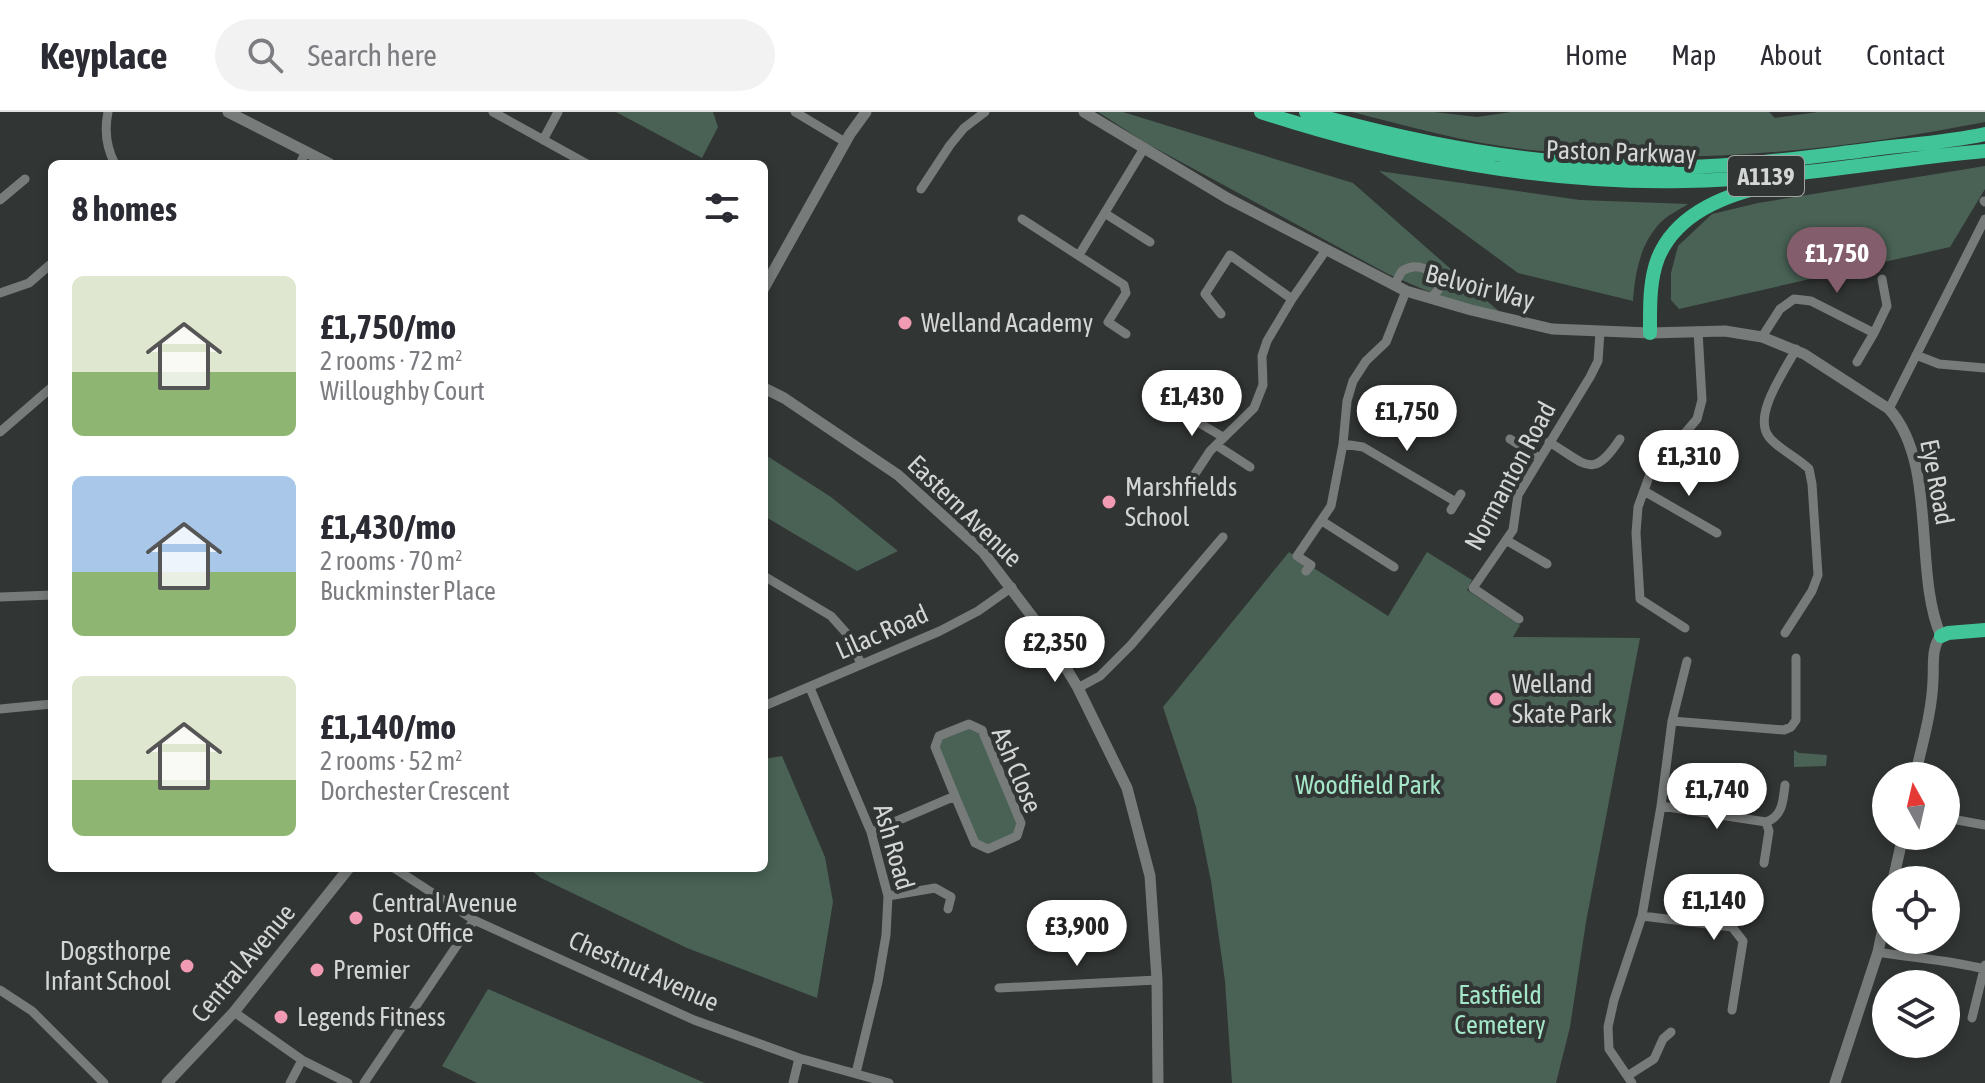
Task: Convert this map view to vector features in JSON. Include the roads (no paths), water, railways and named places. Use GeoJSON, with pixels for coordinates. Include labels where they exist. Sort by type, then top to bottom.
{"type":"FeatureCollection","features":[{"type":"Feature","properties":{"kind":"highway","name":"Paston Parkway"},"geometry":{"type":"LineString","coordinates":[[1261,112],[1325,132],[1411,152],[1532,172],[1684,181],[1755,177],[1985,151]]}},
{"type":"Feature","properties":{"kind":"highway","name":"Paston Parkway"},"geometry":{"type":"LineString","coordinates":[[1306,112],[1413,140],[1471,151],[1618,166],[1683,167],[1753,163],[1985,134]]}},
{"type":"Feature","properties":{"kind":"highway"},"geometry":{"type":"LineString","coordinates":[[1650,333],[1651,289],[1658,258],[1675,230],[1697,212],[1743,190],[1814,178],[1865,165]]}},
{"type":"Feature","properties":{"kind":"highway"},"geometry":{"type":"LineString","coordinates":[[1941,636],[1985,630]]}},
{"type":"Feature","properties":{"kind":"street"},"geometry":{"type":"LineString","coordinates":[[108,112],[104,128],[113,160]]}},
{"type":"Feature","properties":{"kind":"street"},"geometry":{"type":"LineString","coordinates":[[228,112],[323,160]]}},
{"type":"Feature","properties":{"kind":"street"},"geometry":{"type":"LineString","coordinates":[[493,112],[580,160]]}},
{"type":"Feature","properties":{"kind":"street"},"geometry":{"type":"LineString","coordinates":[[543,140],[558,112]]}},
{"type":"Feature","properties":{"kind":"street"},"geometry":{"type":"LineString","coordinates":[[795,112],[845,142]]}},
{"type":"Feature","properties":{"kind":"street"},"geometry":{"type":"LineString","coordinates":[[768,281],[845,142],[866,112]]}},
{"type":"Feature","properties":{"kind":"street"},"geometry":{"type":"LineString","coordinates":[[921,189],[964,128],[985,112]]}},
{"type":"Feature","properties":{"kind":"street","name":"Belvoir Way"},"geometry":{"type":"LineString","coordinates":[[1084,112],[1143,150],[1400,288],[1471,310],[1548,328],[1650,333],[1725,331],[1762,337],[1796,349],[1889,409]]}},
{"type":"Feature","properties":{"kind":"street"},"geometry":{"type":"LineString","coordinates":[[1079,255],[1143,150]]}},
{"type":"Feature","properties":{"kind":"street"},"geometry":{"type":"LineString","coordinates":[[302,160],[306,151]]}},
{"type":"Feature","properties":{"kind":"street"},"geometry":{"type":"LineString","coordinates":[[0,200],[25,179]]}},
{"type":"Feature","properties":{"kind":"street"},"geometry":{"type":"LineString","coordinates":[[1106,214],[1150,242]]}},
{"type":"Feature","properties":{"kind":"street"},"geometry":{"type":"LineString","coordinates":[[1022,219],[1124,285],[1126,293],[1108,322],[1126,334]]}},
{"type":"Feature","properties":{"kind":"street"},"geometry":{"type":"LineString","coordinates":[[1889,409],[1985,219]]}},
{"type":"Feature","properties":{"kind":"street"},"geometry":{"type":"LineString","coordinates":[[1191,480],[1220,441],[1254,408],[1263,385],[1263,351],[1292,299],[1326,250]]}},
{"type":"Feature","properties":{"kind":"street"},"geometry":{"type":"LineString","coordinates":[[1221,314],[1205,294],[1230,255],[1292,299]]}},
{"type":"Feature","properties":{"kind":"street"},"geometry":{"type":"LineString","coordinates":[[0,279],[4,291],[29,283],[48,266]]}},
{"type":"Feature","properties":{"kind":"street"},"geometry":{"type":"LineString","coordinates":[[1306,571],[1311,565],[1297,556],[1331,506],[1343,444],[1347,401],[1353,381],[1366,361],[1386,342],[1402,271],[1416,266],[1433,273],[1438,279],[1439,289],[1432,297]]}},
{"type":"Feature","properties":{"kind":"street"},"geometry":{"type":"LineString","coordinates":[[1857,362],[1887,306],[1882,279]]}},
{"type":"Feature","properties":{"kind":"street"},"geometry":{"type":"LineString","coordinates":[[1762,337],[1780,309],[1794,299],[1811,301],[1874,333]]}},
{"type":"Feature","properties":{"kind":"street"},"geometry":{"type":"LineString","coordinates":[[1685,628],[1640,599],[1636,533],[1638,507],[1650,474],[1697,419],[1702,400],[1698,331]]}},
{"type":"Feature","properties":{"kind":"street","name":"Normanton Road"},"geometry":{"type":"LineString","coordinates":[[1519,619],[1473,588],[1513,530],[1518,495],[1598,361],[1600,332]]}},
{"type":"Feature","properties":{"kind":"street"},"geometry":{"type":"LineString","coordinates":[[1785,633],[1812,591],[1818,575],[1814,497],[1809,469],[1770,439],[1763,414],[1796,349]]}},
{"type":"Feature","properties":{"kind":"street"},"geometry":{"type":"LineString","coordinates":[[1916,355],[1939,364],[1985,368]]}},
{"type":"Feature","properties":{"kind":"street"},"geometry":{"type":"LineString","coordinates":[[0,432],[48,390]]}},
{"type":"Feature","properties":{"kind":"street","name":"Eastern Avenue"},"geometry":{"type":"LineString","coordinates":[[768,390],[818,420],[898,475],[983,552],[1047,636],[1078,688],[1127,788],[1150,876],[1157,980],[1158,1083]]}},
{"type":"Feature","properties":{"kind":"street","name":"Eye Road"},"geometry":{"type":"LineString","coordinates":[[1889,409],[1900,421],[1912,456],[1923,511],[1933,612],[1941,636],[1934,650],[1933,696],[1918,762]]}},
{"type":"Feature","properties":{"kind":"street"},"geometry":{"type":"LineString","coordinates":[[1179,411],[1250,467]]}},
{"type":"Feature","properties":{"kind":"street"},"geometry":{"type":"LineString","coordinates":[[1510,439],[1539,458]]}},
{"type":"Feature","properties":{"kind":"street"},"geometry":{"type":"LineString","coordinates":[[1549,442],[1588,466],[1599,465],[1606,460],[1620,439]]}},
{"type":"Feature","properties":{"kind":"street"},"geometry":{"type":"LineString","coordinates":[[1343,444],[1363,447],[1456,502]]}},
{"type":"Feature","properties":{"kind":"street"},"geometry":{"type":"LineString","coordinates":[[1644,491],[1717,533]]}},
{"type":"Feature","properties":{"kind":"street"},"geometry":{"type":"LineString","coordinates":[[1322,521],[1394,567]]}},
{"type":"Feature","properties":{"kind":"street"},"geometry":{"type":"LineString","coordinates":[[1078,688],[1100,676],[1131,645],[1223,537]]}},
{"type":"Feature","properties":{"kind":"street"},"geometry":{"type":"LineString","coordinates":[[1506,540],[1547,564]]}},
{"type":"Feature","properties":{"kind":"street"},"geometry":{"type":"LineString","coordinates":[[768,580],[831,616],[848,635],[861,664]]}},
{"type":"Feature","properties":{"kind":"street","name":"Lilac Road"},"geometry":{"type":"LineString","coordinates":[[768,704],[940,631],[978,611],[1012,587]]}},
{"type":"Feature","properties":{"kind":"street"},"geometry":{"type":"LineString","coordinates":[[0,597],[48,595]]}},
{"type":"Feature","properties":{"kind":"street"},"geometry":{"type":"LineString","coordinates":[[1672,721],[1784,730],[1791,727],[1796,720],[1796,658]]}},
{"type":"Feature","properties":{"kind":"street"},"geometry":{"type":"LineString","coordinates":[[1671,1032],[1663,1039],[1654,1059],[1630,1079],[1609,1049],[1608,1027],[1614,1000],[1642,916],[1672,721],[1687,661]]}},
{"type":"Feature","properties":{"kind":"street","name":"Ash Road"},"geometry":{"type":"LineString","coordinates":[[810,688],[871,832],[888,896],[886,935],[878,982],[856,1073]]}},
{"type":"Feature","properties":{"kind":"street"},"geometry":{"type":"LineString","coordinates":[[0,709],[48,704]]}},
{"type":"Feature","properties":{"kind":"street","name":"Ash Close"},"geometry":{"type":"LineString","coordinates":[[969,724],[982,730],[1021,823],[1017,836],[988,849],[975,843],[955,796],[935,747],[939,736],[969,724]]}},
{"type":"Feature","properties":{"kind":"street"},"geometry":{"type":"LineString","coordinates":[[1661,806],[1766,822],[1779,813],[1785,785]]}},
{"type":"Feature","properties":{"kind":"street"},"geometry":{"type":"LineString","coordinates":[[871,832],[955,796]]}},
{"type":"Feature","properties":{"kind":"street"},"geometry":{"type":"LineString","coordinates":[[1960,821],[1985,825]]}},
{"type":"Feature","properties":{"kind":"street"},"geometry":{"type":"LineString","coordinates":[[1764,863],[1769,831],[1766,822]]}},
{"type":"Feature","properties":{"kind":"street","name":"Central Avenue"},"geometry":{"type":"LineString","coordinates":[[167,1083],[234,1012],[346,872]]}},
{"type":"Feature","properties":{"kind":"street","name":"Chestnut Avenue"},"geometry":{"type":"LineString","coordinates":[[400,872],[474,920],[694,1020],[799,1058],[889,1083]]}},
{"type":"Feature","properties":{"kind":"street"},"geometry":{"type":"LineString","coordinates":[[888,896],[935,888],[951,897],[948,909]]}},
{"type":"Feature","properties":{"kind":"street"},"geometry":{"type":"LineString","coordinates":[[1642,916],[1732,927],[1743,941],[1732,1010]]}},
{"type":"Feature","properties":{"kind":"street"},"geometry":{"type":"LineString","coordinates":[[364,1083],[474,920]]}},
{"type":"Feature","properties":{"kind":"street"},"geometry":{"type":"LineString","coordinates":[[1835,1083],[1877,954]]}},
{"type":"Feature","properties":{"kind":"street"},"geometry":{"type":"LineString","coordinates":[[1889,954],[1984,967],[1972,1018]]}},
{"type":"Feature","properties":{"kind":"street"},"geometry":{"type":"LineString","coordinates":[[999,988],[1157,980]]}},
{"type":"Feature","properties":{"kind":"street"},"geometry":{"type":"LineString","coordinates":[[0,990],[32,1011],[104,1083]]}},
{"type":"Feature","properties":{"kind":"street"},"geometry":{"type":"LineString","coordinates":[[234,1012],[302,1060],[348,1083]]}},
{"type":"Feature","properties":{"kind":"street"},"geometry":{"type":"LineString","coordinates":[[793,1083],[799,1058]]}},
{"type":"Feature","properties":{"kind":"street"},"geometry":{"type":"LineString","coordinates":[[290,1083],[302,1060]]}},
{"type":"Feature","properties":{"kind":"place","name":"Welland Academy"},"geometry":{"type":"Point","coordinates":[905,323]}},
{"type":"Feature","properties":{"kind":"place","name":"Marshfields School"},"geometry":{"type":"Point","coordinates":[1109,502]}},
{"type":"Feature","properties":{"kind":"place","name":"Welland Skate Park"},"geometry":{"type":"Point","coordinates":[1496,699]}},
{"type":"Feature","properties":{"kind":"place","name":"Central Avenue Post Office"},"geometry":{"type":"Point","coordinates":[356,918]}},
{"type":"Feature","properties":{"kind":"place","name":"Dogsthorpe Infant School"},"geometry":{"type":"Point","coordinates":[187,966]}},
{"type":"Feature","properties":{"kind":"place","name":"Premier"},"geometry":{"type":"Point","coordinates":[317,970]}},
{"type":"Feature","properties":{"kind":"place","name":"Legends Fitness"},"geometry":{"type":"Point","coordinates":[281,1017]}},
{"type":"Feature","properties":{"kind":"park label","name":"Woodfield Park"},"geometry":{"type":"Point","coordinates":[1368,785]}},
{"type":"Feature","properties":{"kind":"park label","name":"Eastfield Cemetery"},"geometry":{"type":"Point","coordinates":[1500,1010]}}]}
